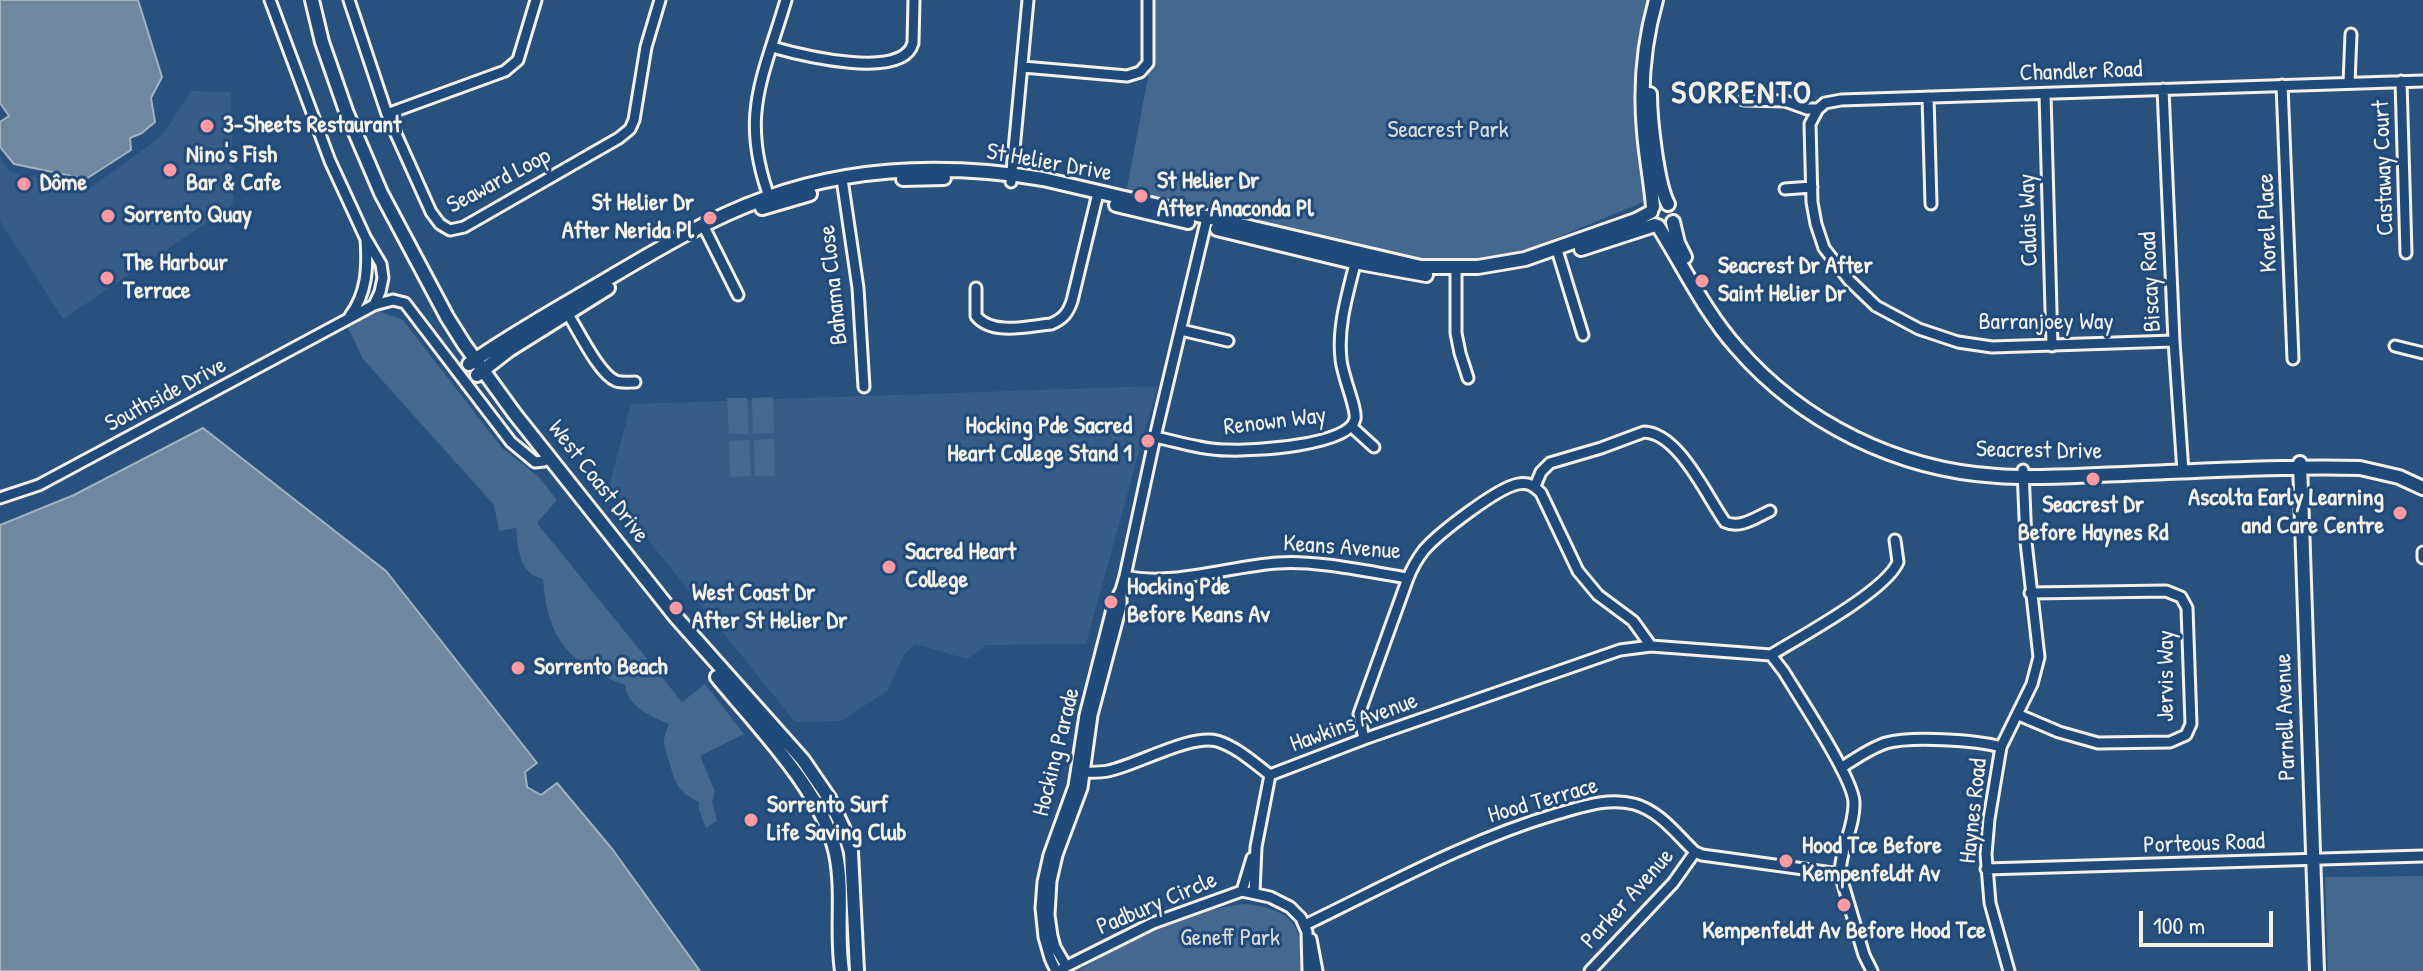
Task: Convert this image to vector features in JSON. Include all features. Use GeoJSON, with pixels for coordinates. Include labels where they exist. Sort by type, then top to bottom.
{"type":"FeatureCollection","features":[{"type":"Feature","properties":{"kind":"main road","name":"West Coast Drive"},"geometry":{"type":"LineString","coordinates":[[304,0],[332,95],[377,201],[438,317],[544,461],[812,796],[836,853],[842,971]]}},
{"type":"Feature","properties":{"kind":"main road","name":"West Coast Drive"},"geometry":{"type":"LineString","coordinates":[[312,0],[322,42],[346,111],[381,193],[476,367],[675,616],[819,782],[838,816],[851,852],[857,971]]}},
{"type":"Feature","properties":{"kind":"main road","name":"Seacrest Drive"},"geometry":{"type":"LineString","coordinates":[[1656,0],[1647,40],[1643,103],[1654,217],[1707,309],[1736,347],[1780,390],[1832,426],[1867,444],[1914,461],[1971,474],[2363,461],[2399,469],[2423,479]]}},
{"type":"Feature","properties":{"kind":"main road"},"geometry":{"type":"LineString","coordinates":[[1663,0],[1654,47],[1650,103],[1659,175],[1668,204]]}},
{"type":"Feature","properties":{"kind":"main road","name":"St Helier Drive"},"geometry":{"type":"LineString","coordinates":[[476,367],[704,228],[770,201],[842,183],[923,170],[1011,178],[1357,257],[1456,272],[1558,253],[1654,217]]}},
{"type":"Feature","properties":{"kind":"main road"},"geometry":{"type":"LineString","coordinates":[[1668,204],[1662,202],[1654,217],[1666,227],[1673,222]]}},
{"type":"Feature","properties":{"kind":"main road","name":"Seacrest Drive"},"geometry":{"type":"LineString","coordinates":[[1668,204],[1675,214],[1673,222],[1684,255],[1726,323],[1768,371],[1814,407],[1854,430],[1919,455],[2023,474]]}},
{"type":"Feature","properties":{"kind":"main road","name":"Seacrest Drive"},"geometry":{"type":"LineString","coordinates":[[2300,465],[2360,468],[2399,477],[2423,488]]}},
{"type":"Feature","properties":{"kind":"main road","name":"Parnell Avenue"},"geometry":{"type":"LineString","coordinates":[[2300,465],[2317,971]]}},
{"type":"Feature","properties":{"kind":"street"},"geometry":{"type":"LineString","coordinates":[[270,0],[330,161],[381,264],[383,278],[374,305]]}},
{"type":"Feature","properties":{"kind":"street","name":"Seaward Loop"},"geometry":{"type":"LineString","coordinates":[[349,0],[387,114],[431,212],[444,228],[450,230],[458,230],[630,129],[646,47],[660,0]]}},
{"type":"Feature","properties":{"kind":"street"},"geometry":{"type":"LineString","coordinates":[[387,114],[513,66],[518,60],[536,0]]}},
{"type":"Feature","properties":{"kind":"street"},"geometry":{"type":"LineString","coordinates":[[770,201],[759,168],[754,132],[757,92],[786,0]]}},
{"type":"Feature","properties":{"kind":"street"},"geometry":{"type":"LineString","coordinates":[[772,47],[832,61],[898,60],[912,50],[914,0]]}},
{"type":"Feature","properties":{"kind":"street"},"geometry":{"type":"LineString","coordinates":[[1011,178],[1028,0]]}},
{"type":"Feature","properties":{"kind":"street"},"geometry":{"type":"LineString","coordinates":[[1023,67],[1127,76],[1140,72],[1148,63],[1148,0]]}},
{"type":"Feature","properties":{"kind":"street"},"geometry":{"type":"LineString","coordinates":[[2349,83],[2351,34]]}},
{"type":"Feature","properties":{"kind":"street","name":"Castaway Court"},"geometry":{"type":"LineString","coordinates":[[2401,81],[2406,253]]}},
{"type":"Feature","properties":{"kind":"street","name":"Chandler Road"},"geometry":{"type":"LineString","coordinates":[[1744,100],[1785,101],[1807,109],[1818,109],[1825,103],[1841,100],[2423,81]]}},
{"type":"Feature","properties":{"kind":"street","name":"Korel Place"},"geometry":{"type":"LineString","coordinates":[[2282,85],[2293,359]]}},
{"type":"Feature","properties":{"kind":"street","name":"Biscay Road"},"geometry":{"type":"LineString","coordinates":[[2163,89],[2182,468]]}},
{"type":"Feature","properties":{"kind":"street","name":"Calais Way"},"geometry":{"type":"LineString","coordinates":[[2045,94],[2052,346]]}},
{"type":"Feature","properties":{"kind":"street"},"geometry":{"type":"LineString","coordinates":[[1928,97],[1931,204]]}},
{"type":"Feature","properties":{"kind":"street","name":"Barranjoey Way"},"geometry":{"type":"LineString","coordinates":[[1818,109],[1810,124],[1816,224],[1824,248],[1849,280],[1876,306],[1919,329],[1958,342],[1992,347],[2174,341]]}},
{"type":"Feature","properties":{"kind":"street","name":"Bahama Close"},"geometry":{"type":"LineString","coordinates":[[842,183],[858,288],[864,387]]}},
{"type":"Feature","properties":{"kind":"street"},"geometry":{"type":"LineString","coordinates":[[1785,189],[1812,187]]}},
{"type":"Feature","properties":{"kind":"street"},"geometry":{"type":"LineString","coordinates":[[976,288],[976,316],[984,325],[999,327],[1058,322],[1066,315],[1072,301],[1097,197]]}},
{"type":"Feature","properties":{"kind":"street","name":"Hocking Parade"},"geometry":{"type":"LineString","coordinates":[[1060,969],[1049,915],[1057,855],[1082,788],[1085,715],[1113,605],[1125,576],[1206,222]]}},
{"type":"Feature","properties":{"kind":"street"},"geometry":{"type":"LineString","coordinates":[[704,228],[738,295]]}},
{"type":"Feature","properties":{"kind":"street"},"geometry":{"type":"LineString","coordinates":[[348,319],[361,299],[366,283],[365,237]]}},
{"type":"Feature","properties":{"kind":"street"},"geometry":{"type":"LineString","coordinates":[[1558,253],[1583,335]]}},
{"type":"Feature","properties":{"kind":"street","name":"Renown Way"},"geometry":{"type":"LineString","coordinates":[[1155,437],[1228,450],[1309,443],[1330,438],[1352,427],[1354,407],[1344,377],[1340,347],[1343,315],[1357,257]]}},
{"type":"Feature","properties":{"kind":"street"},"geometry":{"type":"LineString","coordinates":[[1456,272],[1456,333],[1468,378]]}},
{"type":"Feature","properties":{"kind":"street"},"geometry":{"type":"LineString","coordinates":[[374,305],[393,300],[405,303],[511,442],[535,462],[544,461]]}},
{"type":"Feature","properties":{"kind":"street","name":"Southside Drive"},"geometry":{"type":"LineString","coordinates":[[0,498],[39,485],[374,305]]}},
{"type":"Feature","properties":{"kind":"street"},"geometry":{"type":"LineString","coordinates":[[565,310],[611,378],[635,382]]}},
{"type":"Feature","properties":{"kind":"street"},"geometry":{"type":"LineString","coordinates":[[1181,330],[1228,341]]}},
{"type":"Feature","properties":{"kind":"street"},"geometry":{"type":"LineString","coordinates":[[2395,346],[2423,353]]}},
{"type":"Feature","properties":{"kind":"street","name":"Renown Way"},"geometry":{"type":"LineString","coordinates":[[1352,427],[1374,447]]}},
{"type":"Feature","properties":{"kind":"street","name":"Keans Avenue"},"geometry":{"type":"LineString","coordinates":[[1125,576],[1150,580],[1293,562],[1408,578],[1415,562],[1432,543],[1476,508],[1510,487],[1530,485],[1550,463],[1644,432],[1652,432],[1668,443],[1701,481],[1725,522],[1738,525],[1770,511]]}},
{"type":"Feature","properties":{"kind":"street","name":"Haynes Road"},"geometry":{"type":"LineString","coordinates":[[2009,971],[1990,903],[1986,869],[1989,819],[2001,747],[2019,715],[2039,657],[2030,593],[2023,474]]}},
{"type":"Feature","properties":{"kind":"street"},"geometry":{"type":"LineString","coordinates":[[1530,485],[1541,493],[1578,571],[1598,595],[1633,621],[1651,646]]}},
{"type":"Feature","properties":{"kind":"street"},"geometry":{"type":"LineString","coordinates":[[1872,971],[1864,955],[1840,874],[1854,806],[1853,789],[1771,655],[1853,603],[1889,576],[1898,562],[1895,540]]}},
{"type":"Feature","properties":{"kind":"street"},"geometry":{"type":"LineString","coordinates":[[1364,739],[1359,714],[1408,578]]}},
{"type":"Feature","properties":{"kind":"street","name":"Jervis Way"},"geometry":{"type":"LineString","coordinates":[[2019,715],[2059,732],[2098,743],[2170,742],[2186,735],[2191,724],[2187,608],[2181,597],[2166,591],[2030,593]]}},
{"type":"Feature","properties":{"kind":"street","name":"Hawkins Avenue"},"geometry":{"type":"LineString","coordinates":[[1081,772],[1112,770],[1186,743],[1208,740],[1217,741],[1239,753],[1270,775],[1620,650],[1651,646],[1771,655]]}},
{"type":"Feature","properties":{"kind":"street"},"geometry":{"type":"LineString","coordinates":[[1841,768],[1874,748],[1897,741],[1986,743],[2001,747]]}},
{"type":"Feature","properties":{"kind":"street"},"geometry":{"type":"LineString","coordinates":[[1242,891],[1256,847],[1270,775]]}},
{"type":"Feature","properties":{"kind":"street","name":"Hood Terrace"},"geometry":{"type":"LineString","coordinates":[[1306,929],[1478,841],[1588,804],[1620,801],[1644,807],[1664,820],[1695,852]]}},
{"type":"Feature","properties":{"kind":"street"},"geometry":{"type":"LineString","coordinates":[[1254,893],[1256,847]]}},
{"type":"Feature","properties":{"kind":"street"},"geometry":{"type":"LineString","coordinates":[[1695,852],[1708,857],[1840,874]]}},
{"type":"Feature","properties":{"kind":"street","name":"Parker Avenue"},"geometry":{"type":"LineString","coordinates":[[1590,971],[1673,883],[1695,852]]}},
{"type":"Feature","properties":{"kind":"street","name":"Porteous Road"},"geometry":{"type":"LineString","coordinates":[[1986,869],[2423,856]]}},
{"type":"Feature","properties":{"kind":"street","name":"Padbury Circle"},"geometry":{"type":"LineString","coordinates":[[1060,969],[1153,923],[1242,891],[1290,907],[1306,929]]}},
{"type":"Feature","properties":{"kind":"street"},"geometry":{"type":"LineString","coordinates":[[1306,929],[1308,971]]}},
{"type":"Feature","properties":{"kind":"street"},"geometry":{"type":"LineString","coordinates":[[1306,929],[1313,943],[1317,971]]}},
{"type":"Feature","properties":{"kind":"shaded area"},"geometry":{"type":"Polygon","coordinates":[[[0,0],[138,0],[162,77],[151,98],[155,122],[130,138],[131,150],[86,179],[14,164],[0,147],[0,122],[9,116],[0,103],[0,0]]]}},
{"type":"Feature","properties":{"kind":"shaded area","name":"Sorrento Quay"},"geometry":{"type":"Polygon","coordinates":[[[191,91],[231,92],[233,205],[63,319],[0,221],[0,157],[10,172],[90,188],[162,136],[191,91]]]}},
{"type":"Feature","properties":{"kind":"shaded area","name":"Sacred Heart College"},"geometry":{"type":"Polygon","coordinates":[[[1157,386],[1086,644],[986,645],[967,659],[915,644],[904,655],[887,691],[841,721],[795,722],[608,490],[631,404],[1157,386]]]}},
{"type":"Feature","properties":{"kind":"shaded area"},"geometry":{"type":"Polygon","coordinates":[[[203,428],[386,571],[537,763],[525,772],[527,787],[541,795],[557,783],[613,850],[700,971],[0,971],[0,525],[74,495],[203,428]]]}},
{"type":"Feature","properties":{"kind":"green space","name":"Seacrest Park"},"geometry":{"type":"Polygon","coordinates":[[[1153,0],[1649,0],[1639,38],[1636,101],[1644,202],[1494,260],[1446,265],[1382,255],[1126,193],[1149,72],[1153,0]]]}},
{"type":"Feature","properties":{"kind":"green space"},"geometry":{"type":"Polygon","coordinates":[[[378,311],[403,320],[502,448],[539,477],[557,500],[537,523],[682,702],[705,684],[744,734],[700,756],[715,791],[712,802],[717,821],[706,828],[699,802],[682,791],[676,782],[664,743],[669,724],[635,705],[625,685],[589,668],[564,647],[550,618],[543,579],[529,572],[521,559],[516,528],[499,531],[494,505],[363,359],[347,326],[378,311]]]}},
{"type":"Feature","properties":{"kind":"green space"},"geometry":{"type":"Polygon","coordinates":[[[773,397],[774,433],[753,434],[752,398],[773,397]]]}},
{"type":"Feature","properties":{"kind":"green space"},"geometry":{"type":"Polygon","coordinates":[[[727,398],[747,398],[749,434],[729,434],[727,398]]]}},
{"type":"Feature","properties":{"kind":"green space"},"geometry":{"type":"Polygon","coordinates":[[[774,439],[775,476],[755,476],[754,440],[774,439]]]}},
{"type":"Feature","properties":{"kind":"green space"},"geometry":{"type":"Polygon","coordinates":[[[749,440],[751,476],[730,477],[729,441],[749,440]]]}},
{"type":"Feature","properties":{"kind":"green space"},"geometry":{"type":"Polygon","coordinates":[[[2423,876],[2423,971],[2328,971],[2325,877],[2423,876]]]}},
{"type":"Feature","properties":{"kind":"green space","name":"Geneff Park"},"geometry":{"type":"Polygon","coordinates":[[[1246,904],[1275,911],[1292,922],[1301,942],[1303,971],[1077,971],[1138,938],[1180,920],[1202,912],[1246,904]]]}},
{"type":"Feature","properties":{"kind":"place","name":"3-Sheets Restaurant"},"geometry":{"type":"Point","coordinates":[207,126]}},
{"type":"Feature","properties":{"kind":"place","name":"Nino's Fish Bar & Cafe"},"geometry":{"type":"Point","coordinates":[170,170]}},
{"type":"Feature","properties":{"kind":"place","name":"Dôme"},"geometry":{"type":"Point","coordinates":[24,184]}},
{"type":"Feature","properties":{"kind":"place","name":"St Helier Dr After Anaconda Pl"},"geometry":{"type":"Point","coordinates":[1141,196]}},
{"type":"Feature","properties":{"kind":"place","name":"Sorrento Quay"},"geometry":{"type":"Point","coordinates":[108,216]}},
{"type":"Feature","properties":{"kind":"place","name":"St Helier Dr After Nerida Pl"},"geometry":{"type":"Point","coordinates":[710,218]}},
{"type":"Feature","properties":{"kind":"place","name":"The Harbour Terrace"},"geometry":{"type":"Point","coordinates":[107,278]}},
{"type":"Feature","properties":{"kind":"place","name":"Seacrest Dr After Saint Helier Dr"},"geometry":{"type":"Point","coordinates":[1702,281]}},
{"type":"Feature","properties":{"kind":"place","name":"Hocking Pde Sacred Heart College Stand 1"},"geometry":{"type":"Point","coordinates":[1148,441]}},
{"type":"Feature","properties":{"kind":"place","name":"Seacrest Dr Before Haynes Rd"},"geometry":{"type":"Point","coordinates":[2093,479]}},
{"type":"Feature","properties":{"kind":"place","name":"Ascolta Early Learning and Care Centre"},"geometry":{"type":"Point","coordinates":[2400,513]}},
{"type":"Feature","properties":{"kind":"place","name":"Sacred Heart College"},"geometry":{"type":"Point","coordinates":[889,567]}},
{"type":"Feature","properties":{"kind":"place","name":"Hocking Pde Before Keans Av"},"geometry":{"type":"Point","coordinates":[1111,602]}},
{"type":"Feature","properties":{"kind":"place","name":"West Coast Dr After St Helier Dr"},"geometry":{"type":"Point","coordinates":[676,608]}},
{"type":"Feature","properties":{"kind":"place","name":"Sorrento Beach"},"geometry":{"type":"Point","coordinates":[518,668]}},
{"type":"Feature","properties":{"kind":"place","name":"Sorrento Surf Life Saving Club"},"geometry":{"type":"Point","coordinates":[751,820]}},
{"type":"Feature","properties":{"kind":"place","name":"Hood Tce Before Kempenfeldt Av"},"geometry":{"type":"Point","coordinates":[1786,861]}},
{"type":"Feature","properties":{"kind":"place","name":"Kempenfeldt Av Before Hood Tce"},"geometry":{"type":"Point","coordinates":[1844,905]}},
{"type":"Feature","properties":{"kind":"district","name":"SORRENTO"},"geometry":{"type":"Point","coordinates":[1742,94]}}]}
